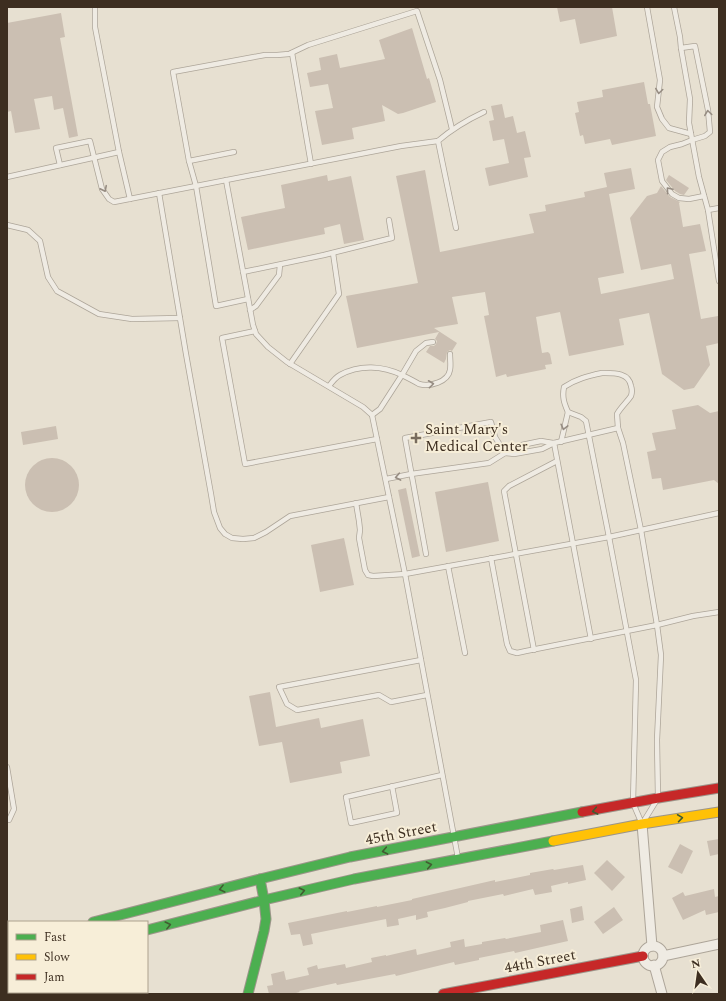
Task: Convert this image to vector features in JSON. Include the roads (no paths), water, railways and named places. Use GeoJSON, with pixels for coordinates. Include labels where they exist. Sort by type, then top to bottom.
{"type":"FeatureCollection","features":[{"type":"Feature","properties":{"kind":"main road","name":"45th Street"},"geometry":{"type":"LineString","coordinates":[[97,921],[350,857],[658,798],[719,788]]}},
{"type":"Feature","properties":{"kind":"main road"},"geometry":{"type":"LineString","coordinates":[[148,930],[354,879],[642,824],[719,812]]}},
{"type":"Feature","properties":{"kind":"main road"},"geometry":{"type":"LineString","coordinates":[[248,994],[266,919],[260,879]]}},
{"type":"Feature","properties":{"kind":"main road","name":"44th Street"},"geometry":{"type":"LineString","coordinates":[[443,994],[643,956]]}},
{"type":"Feature","properties":{"kind":"street"},"geometry":{"type":"LineString","coordinates":[[642,824],[652,946]]}},
{"type":"Feature","properties":{"kind":"street"},"geometry":{"type":"LineString","coordinates":[[663,956],[719,944]]}},
{"type":"Feature","properties":{"kind":"street"},"geometry":{"type":"LineString","coordinates":[[652,946],[659,947],[663,952],[663,956],[659,963],[654,965],[648,964],[643,956],[644,950],[652,946]]}},
{"type":"Feature","properties":{"kind":"street"},"geometry":{"type":"LineString","coordinates":[[654,965],[662,994]]}},
{"type":"Feature","properties":{"kind":"lane"},"geometry":{"type":"LineString","coordinates":[[95,7],[95,27],[119,152],[130,199]]}},
{"type":"Feature","properties":{"kind":"lane"},"geometry":{"type":"LineString","coordinates":[[647,7],[660,80],[657,107],[662,119],[669,128],[691,134]]}},
{"type":"Feature","properties":{"kind":"lane"},"geometry":{"type":"LineString","coordinates":[[674,7],[690,99],[689,123],[699,177],[708,210],[719,281]]}},
{"type":"Feature","properties":{"kind":"lane"},"geometry":{"type":"LineString","coordinates":[[248,299],[216,306],[196,186],[189,161],[173,72],[265,55],[292,53],[308,45],[417,10],[440,80],[452,129]]}},
{"type":"Feature","properties":{"kind":"lane"},"geometry":{"type":"LineString","coordinates":[[680,48],[695,46],[710,132],[705,136],[670,147],[662,152],[658,160],[662,181],[672,194],[680,198],[704,196]]}},
{"type":"Feature","properties":{"kind":"lane"},"geometry":{"type":"LineString","coordinates":[[292,53],[311,164]]}},
{"type":"Feature","properties":{"kind":"lane"},"geometry":{"type":"LineString","coordinates":[[60,165],[56,148],[90,141],[102,189],[109,199],[114,202],[401,146],[438,141],[452,129],[484,112]]}},
{"type":"Feature","properties":{"kind":"lane"},"geometry":{"type":"LineString","coordinates":[[438,141],[456,228]]}},
{"type":"Feature","properties":{"kind":"lane"},"geometry":{"type":"LineString","coordinates":[[7,177],[119,152]]}},
{"type":"Feature","properties":{"kind":"lane"},"geometry":{"type":"LineString","coordinates":[[189,161],[234,152]]}},
{"type":"Feature","properties":{"kind":"lane"},"geometry":{"type":"LineString","coordinates":[[226,180],[250,310],[256,334],[268,347],[290,364],[366,408],[372,415],[405,574],[458,859]]}},
{"type":"Feature","properties":{"kind":"lane"},"geometry":{"type":"LineString","coordinates":[[159,193],[214,512],[220,528],[225,534],[232,538],[254,538],[290,516],[389,497]]}},
{"type":"Feature","properties":{"kind":"lane"},"geometry":{"type":"LineString","coordinates":[[708,210],[719,208]]}},
{"type":"Feature","properties":{"kind":"lane"},"geometry":{"type":"LineString","coordinates":[[243,272],[333,253],[392,238],[389,220]]}},
{"type":"Feature","properties":{"kind":"lane"},"geometry":{"type":"LineString","coordinates":[[7,225],[28,230],[40,241],[48,277],[57,291],[99,314],[132,319],[180,318]]}},
{"type":"Feature","properties":{"kind":"lane"},"geometry":{"type":"LineString","coordinates":[[290,364],[339,294],[333,253]]}},
{"type":"Feature","properties":{"kind":"lane"},"geometry":{"type":"LineString","coordinates":[[250,310],[256,306],[279,275],[280,265]]}},
{"type":"Feature","properties":{"kind":"lane"},"geometry":{"type":"LineString","coordinates":[[255,331],[222,338],[245,464],[377,439]]}},
{"type":"Feature","properties":{"kind":"lane"},"geometry":{"type":"LineString","coordinates":[[372,415],[380,409],[416,351],[426,343],[433,342]]}},
{"type":"Feature","properties":{"kind":"lane"},"geometry":{"type":"LineString","coordinates":[[328,386],[339,375],[369,367],[392,370],[421,384],[431,385],[446,378],[450,371],[450,354]]}},
{"type":"Feature","properties":{"kind":"lane"},"geometry":{"type":"LineString","coordinates":[[561,442],[568,412],[563,400],[562,393],[564,387],[586,376],[602,373],[625,376],[630,381],[632,394],[617,414],[618,428],[623,443],[641,530],[661,655],[657,740],[658,798],[642,824]]}},
{"type":"Feature","properties":{"kind":"lane"},"geometry":{"type":"LineString","coordinates":[[568,412],[581,417],[586,421],[636,680],[633,803],[642,824]]}},
{"type":"Feature","properties":{"kind":"lane"},"geometry":{"type":"LineString","coordinates":[[426,554],[405,438],[491,422],[495,436],[505,453]]}},
{"type":"Feature","properties":{"kind":"lane"},"geometry":{"type":"LineString","coordinates":[[386,479],[489,463],[512,447],[542,441],[554,443],[561,442],[618,428]]}},
{"type":"Feature","properties":{"kind":"lane"},"geometry":{"type":"LineString","coordinates":[[505,453],[514,454],[542,449],[554,443]]}},
{"type":"Feature","properties":{"kind":"lane"},"geometry":{"type":"LineString","coordinates":[[554,443],[591,638]]}},
{"type":"Feature","properties":{"kind":"lane"},"geometry":{"type":"LineString","coordinates":[[534,650],[504,491],[509,486],[557,461]]}},
{"type":"Feature","properties":{"kind":"lane"},"geometry":{"type":"LineString","coordinates":[[356,504],[360,530],[359,538],[365,570],[368,576],[405,574],[609,537],[719,513]]}},
{"type":"Feature","properties":{"kind":"lane"},"geometry":{"type":"LineString","coordinates":[[490,558],[507,644],[510,651],[517,652],[534,650],[657,625],[693,616],[719,612]]}},
{"type":"Feature","properties":{"kind":"lane"},"geometry":{"type":"LineString","coordinates":[[448,566],[465,653]]}},
{"type":"Feature","properties":{"kind":"lane"},"geometry":{"type":"LineString","coordinates":[[421,660],[279,687],[287,704],[297,710],[379,695],[390,702],[427,695]]}},
{"type":"Feature","properties":{"kind":"lane"},"geometry":{"type":"LineString","coordinates":[[7,767],[14,809],[9,820],[7,820]]}},
{"type":"Feature","properties":{"kind":"lane"},"geometry":{"type":"LineString","coordinates":[[392,786],[397,813],[352,823],[346,796],[442,775]]}},
{"type":"Feature","properties":{"kind":"place","name":"Saint Mary's Medical Center"},"geometry":{"type":"Point","coordinates":[416,438]}}]}
